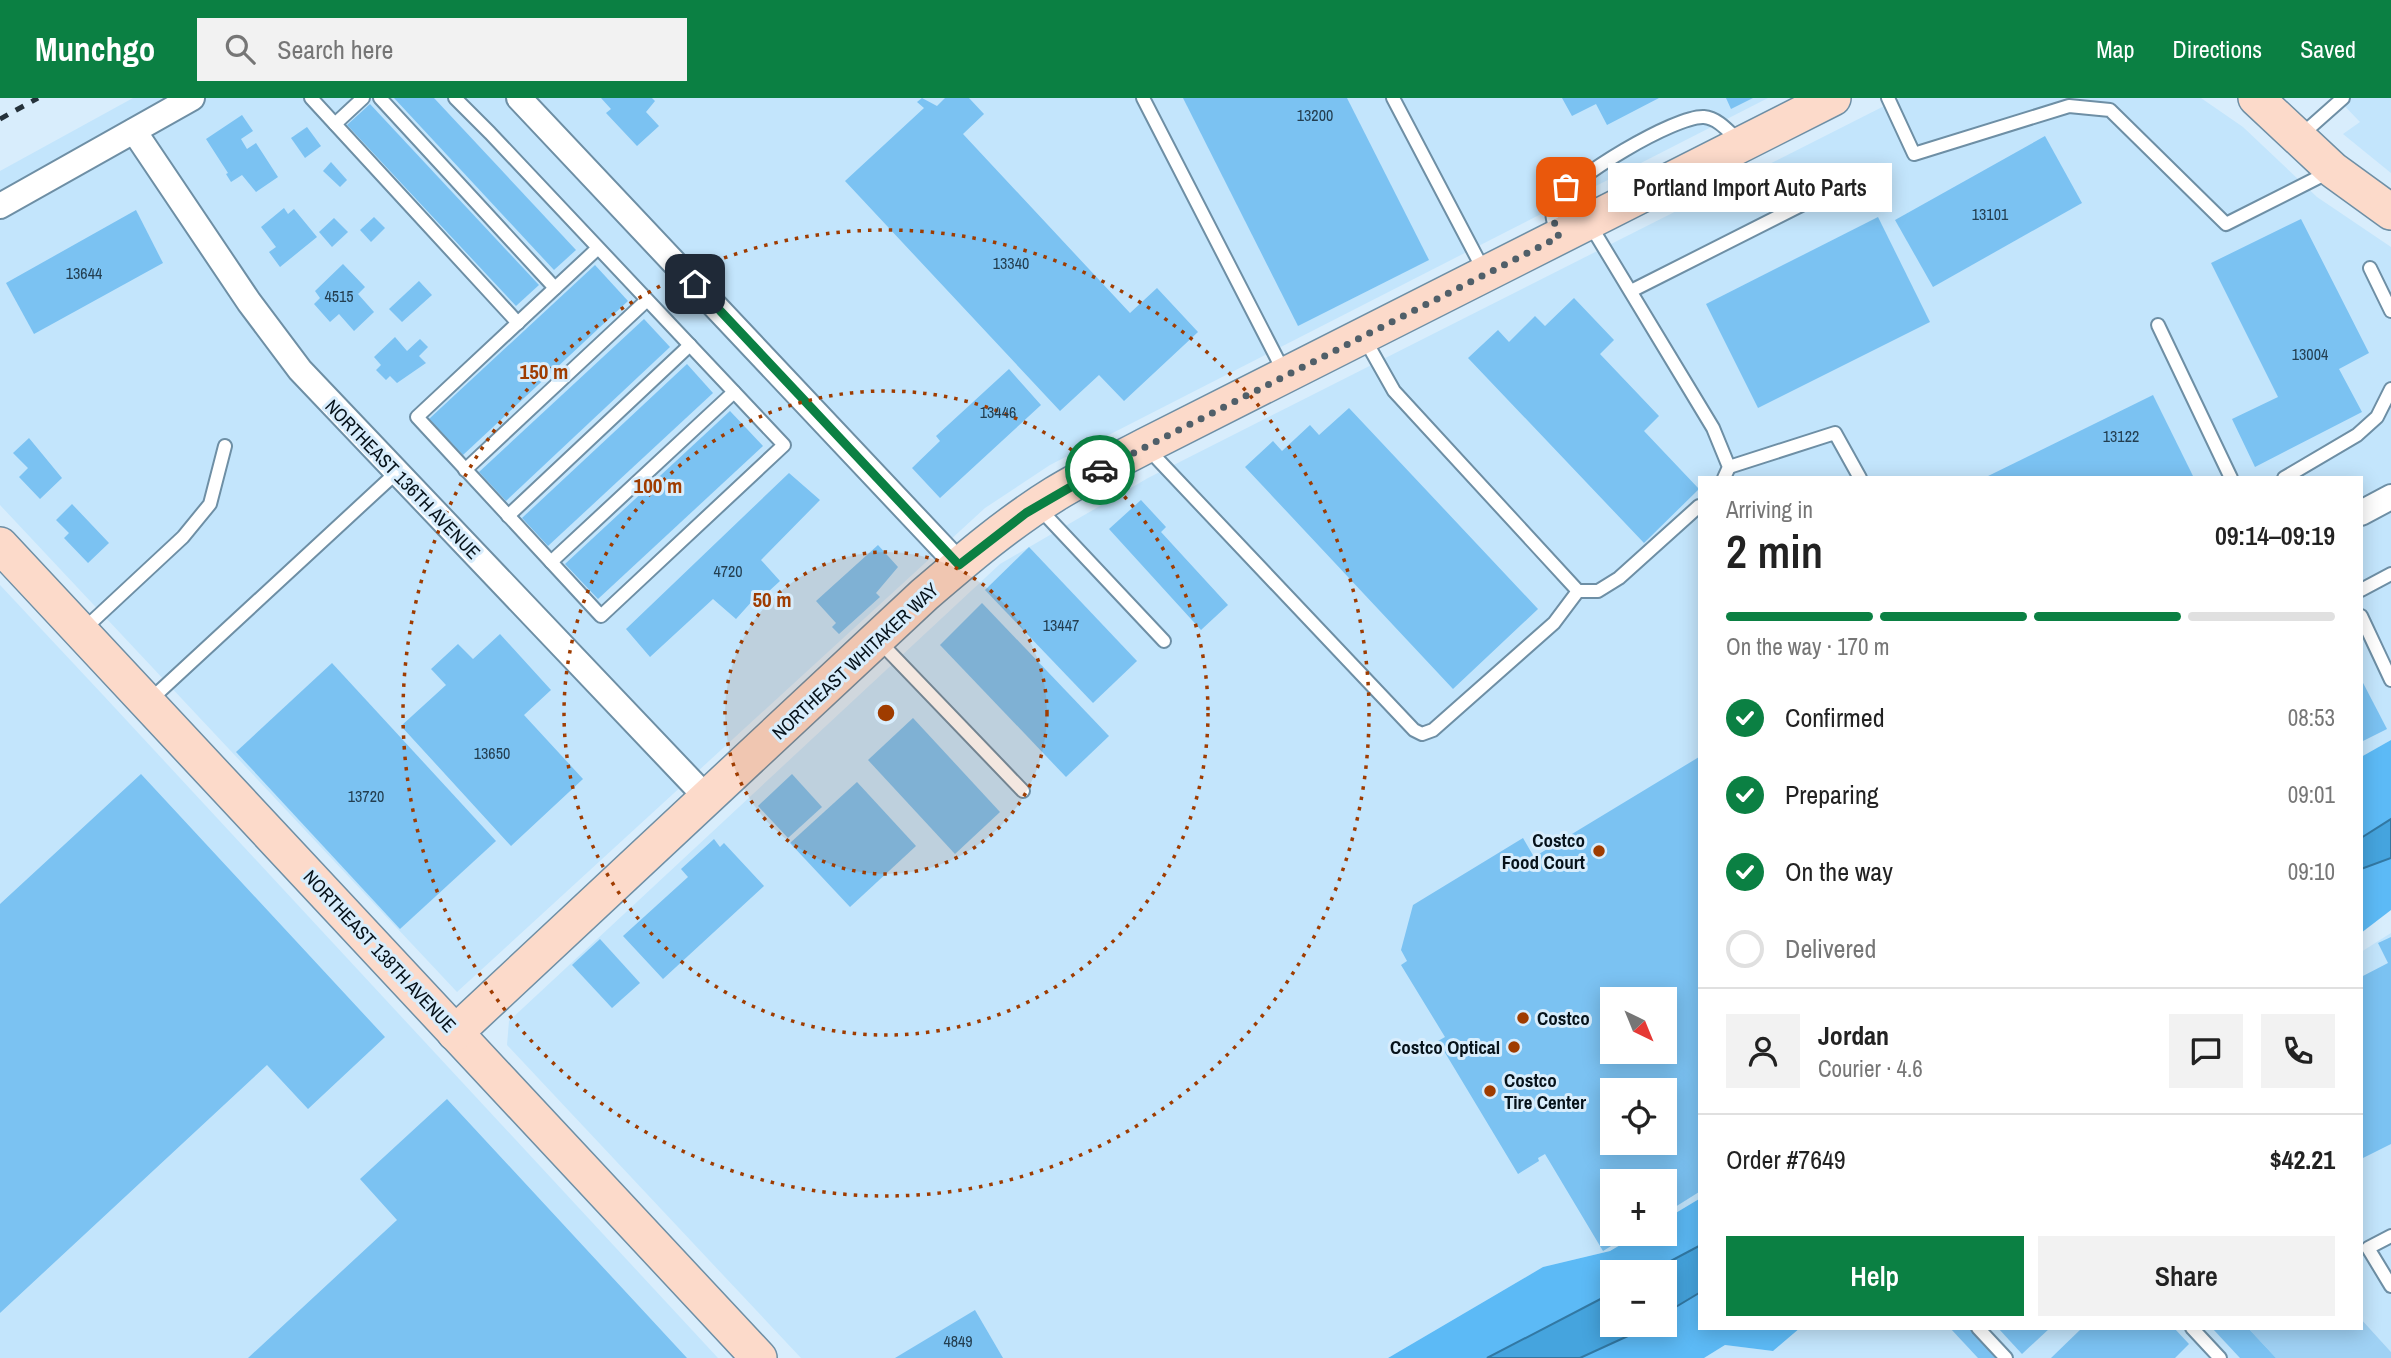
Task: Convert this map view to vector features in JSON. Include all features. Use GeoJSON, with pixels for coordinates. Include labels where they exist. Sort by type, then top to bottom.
{"type":"FeatureCollection","features":[{"type":"Feature","properties":{"kind":"street"},"geometry":{"type":"LineString","coordinates":[[0,206],[192,98]]}},
{"type":"Feature","properties":{"kind":"street"},"geometry":{"type":"LineString","coordinates":[[519,98],[959,565]]}},
{"type":"Feature","properties":{"kind":"street","name":"NORTHEAST WHITAKER WAY"},"geometry":{"type":"LineString","coordinates":[[455,1033],[877,639],[959,565],[1037,506],[1146,446],[1833,98]]}},
{"type":"Feature","properties":{"kind":"street"},"geometry":{"type":"LineString","coordinates":[[2256,98],[2333,170],[2391,212]]}},
{"type":"Feature","properties":{"kind":"street","name":"NORTHEAST 136TH AVENUE"},"geometry":{"type":"LineString","coordinates":[[134,131],[249,302],[300,370],[707,798]]}},
{"type":"Feature","properties":{"kind":"street"},"geometry":{"type":"LineString","coordinates":[[2363,512],[2391,497]]}},
{"type":"Feature","properties":{"kind":"street","name":"NORTHEAST 138TH AVENUE"},"geometry":{"type":"LineString","coordinates":[[0,545],[759,1358]]}},
{"type":"Feature","properties":{"kind":"lane"},"geometry":{"type":"LineString","coordinates":[[311,98],[518,323]]}},
{"type":"Feature","properties":{"kind":"lane"},"geometry":{"type":"LineString","coordinates":[[335,124],[363,98]]}},
{"type":"Feature","properties":{"kind":"lane"},"geometry":{"type":"LineString","coordinates":[[380,98],[555,288]]}},
{"type":"Feature","properties":{"kind":"lane"},"geometry":{"type":"LineString","coordinates":[[455,98],[598,248],[690,345],[784,445],[601,616],[416,417],[598,248]]}},
{"type":"Feature","properties":{"kind":"lane"},"geometry":{"type":"LineString","coordinates":[[1143,98],[1286,375]]}},
{"type":"Feature","properties":{"kind":"lane"},"geometry":{"type":"LineString","coordinates":[[1393,98],[1485,274]]}},
{"type":"Feature","properties":{"kind":"lane"},"geometry":{"type":"LineString","coordinates":[[1888,98],[1914,154],[2069,106],[2110,110],[2225,224],[2333,170]]}},
{"type":"Feature","properties":{"kind":"lane"},"geometry":{"type":"LineString","coordinates":[[2299,137],[2343,98]]}},
{"type":"Feature","properties":{"kind":"lane"},"geometry":{"type":"LineString","coordinates":[[1742,144],[1714,119],[1701,117],[1654,133],[1566,187],[1554,205],[1551,217],[1574,229],[1631,292],[1713,428],[1727,473],[1835,433],[1859,476]]}},
{"type":"Feature","properties":{"kind":"lane"},"geometry":{"type":"LineString","coordinates":[[1631,292],[1833,189]]}},
{"type":"Feature","properties":{"kind":"lane"},"geometry":{"type":"LineString","coordinates":[[2371,268],[2391,311]]}},
{"type":"Feature","properties":{"kind":"lane"},"geometry":{"type":"LineString","coordinates":[[466,470],[647,300]]}},
{"type":"Feature","properties":{"kind":"lane"},"geometry":{"type":"LineString","coordinates":[[2158,325],[2230,476]]}},
{"type":"Feature","properties":{"kind":"lane"},"geometry":{"type":"LineString","coordinates":[[1363,336],[1394,391],[1578,591],[1598,591],[1619,578],[1698,507]]}},
{"type":"Feature","properties":{"kind":"lane"},"geometry":{"type":"LineString","coordinates":[[508,516],[690,345]]}},
{"type":"Feature","properties":{"kind":"lane"},"geometry":{"type":"LineString","coordinates":[[2287,476],[2357,435],[2377,417],[2391,389]]}},
{"type":"Feature","properties":{"kind":"lane"},"geometry":{"type":"LineString","coordinates":[[551,562],[734,392]]}},
{"type":"Feature","properties":{"kind":"lane"},"geometry":{"type":"LineString","coordinates":[[81,632],[183,537],[210,504],[225,446]]}},
{"type":"Feature","properties":{"kind":"lane"},"geometry":{"type":"LineString","coordinates":[[1146,446],[1414,730],[1422,734],[1433,730],[1554,624],[1578,591]]}},
{"type":"Feature","properties":{"kind":"lane"},"geometry":{"type":"LineString","coordinates":[[148,702],[397,472]]}},
{"type":"Feature","properties":{"kind":"lane"},"geometry":{"type":"LineString","coordinates":[[1037,506],[1164,640]]}},
{"type":"Feature","properties":{"kind":"lane"},"geometry":{"type":"LineString","coordinates":[[2363,589],[2391,574]]}},
{"type":"Feature","properties":{"kind":"lane"},"geometry":{"type":"LineString","coordinates":[[2363,620],[2391,680]]}},
{"type":"Feature","properties":{"kind":"lane"},"geometry":{"type":"LineString","coordinates":[[877,639],[1023,792]]}},
{"type":"Feature","properties":{"kind":"lane"},"geometry":{"type":"LineString","coordinates":[[2391,1236],[2368,1248],[2391,1286]]}},
{"type":"Feature","properties":{"kind":"lane"},"geometry":{"type":"LineString","coordinates":[[1980,1330],[2006,1358]]}},
{"type":"Feature","properties":{"kind":"lane"},"geometry":{"type":"LineString","coordinates":[[2194,1330],[2220,1358]]}},
{"type":"Feature","properties":{"kind":"shaded area"},"geometry":{"type":"Polygon","coordinates":[[[133,98],[1768,98],[1050,465],[985,508],[457,992],[0,505],[0,171],[133,98]]]}},
{"type":"Feature","properties":{"kind":"shaded area"},"geometry":{"type":"Polygon","coordinates":[[[1900,98],[2201,98],[2243,127],[2317,197],[2391,247],[2391,740],[2363,756],[2363,476],[1698,476],[1698,1200],[1677,1212],[1677,1169],[1600,1169],[1600,1246],[1619,1246],[1610,1251],[1543,1267],[1388,1358],[801,1358],[507,1045],[509,1021],[1000,564],[1148,478],[1900,98]]]}},
{"type":"Feature","properties":{"kind":"shaded area"},"geometry":{"type":"Polygon","coordinates":[[[2337,98],[2391,98],[2391,173],[2343,134],[2360,122],[2337,98]]]}},
{"type":"Feature","properties":{"kind":"shaded area"},"geometry":{"type":"Polygon","coordinates":[[[0,585],[103,695],[718,1358],[0,1358],[0,585]]]}},
{"type":"Feature","properties":{"kind":"shaded area"},"geometry":{"type":"Polygon","coordinates":[[[2391,740],[2391,819],[2363,837],[2363,756],[2391,740]]]}},
{"type":"Feature","properties":{"kind":"shaded area"},"geometry":{"type":"Polygon","coordinates":[[[2391,819],[2391,858],[2363,868],[2363,837],[2391,819]]]}},
{"type":"Feature","properties":{"kind":"shaded area"},"geometry":{"type":"Polygon","coordinates":[[[2391,858],[2391,910],[2363,931],[2363,868],[2391,858]]]}},
{"type":"Feature","properties":{"kind":"shaded area"},"geometry":{"type":"Polygon","coordinates":[[[2391,933],[2391,1352],[2363,1321],[2363,951],[2391,933]]]}},
{"type":"Feature","properties":{"kind":"shaded area"},"geometry":{"type":"Polygon","coordinates":[[[1698,1200],[1698,1247],[1673,1260],[1600,1260],[1600,1299],[1487,1358],[1388,1358],[1543,1267],[1610,1251],[1619,1246],[1677,1246],[1677,1212],[1698,1200]]]}},
{"type":"Feature","properties":{"kind":"shaded area"},"geometry":{"type":"Polygon","coordinates":[[[1698,1247],[1698,1294],[1677,1306],[1677,1260],[1673,1260],[1698,1247]]]}},
{"type":"Feature","properties":{"kind":"shaded area"},"geometry":{"type":"Polygon","coordinates":[[[1698,1294],[1698,1330],[1798,1330],[1773,1351],[1725,1345],[1704,1358],[1580,1358],[1621,1337],[1677,1337],[1677,1306],[1698,1294]]]}},
{"type":"Feature","properties":{"kind":"shaded area"},"geometry":{"type":"Polygon","coordinates":[[[1600,1299],[1600,1337],[1626,1337],[1580,1358],[1487,1358],[1600,1299]]]}},
{"type":"Feature","properties":{"kind":"shaded area"},"geometry":{"type":"Polygon","coordinates":[[[2363,1321],[2391,1352],[2391,1358],[2276,1358],[2250,1330],[2363,1330],[2363,1321]]]}},
{"type":"Feature","properties":{"kind":"shaded area"},"geometry":{"type":"Polygon","coordinates":[[[1798,1330],[2250,1330],[2276,1358],[1704,1358],[1725,1345],[1773,1351],[1798,1330]]]}},
{"type":"Feature","properties":{"kind":"building"},"geometry":{"type":"Polygon","coordinates":[[[394,98],[434,98],[576,250],[554,270],[394,98]]]}},
{"type":"Feature","properties":{"kind":"building"},"geometry":{"type":"Polygon","coordinates":[[[601,98],[652,98],[655,101],[646,112],[659,126],[637,146],[606,113],[611,109],[601,98]]]}},
{"type":"Feature","properties":{"kind":"building"},"geometry":{"type":"Polygon","coordinates":[[[922,98],[937,106],[945,98],[969,98],[984,114],[963,134],[1130,313],[1157,288],[1198,332],[1124,401],[1099,375],[1060,411],[845,181],[924,108],[917,102],[922,98]]]}},
{"type":"Feature","properties":{"kind":"building"},"geometry":{"type":"Polygon","coordinates":[[[1183,98],[1347,98],[1429,260],[1298,326],[1183,98]]]}},
{"type":"Feature","properties":{"kind":"building"},"geometry":{"type":"Polygon","coordinates":[[[1562,98],[1659,98],[1607,125],[1596,104],[1572,116],[1562,98]]]}},
{"type":"Feature","properties":{"kind":"building"},"geometry":{"type":"Polygon","coordinates":[[[1726,98],[1753,98],[1731,109],[1726,98]]]}},
{"type":"Feature","properties":{"kind":"building"},"geometry":{"type":"Polygon","coordinates":[[[370,104],[539,285],[516,306],[347,125],[370,104]]]}},
{"type":"Feature","properties":{"kind":"building"},"geometry":{"type":"Polygon","coordinates":[[[242,115],[253,131],[241,139],[247,149],[256,143],[278,177],[256,192],[242,175],[231,182],[206,139],[242,115]]]}},
{"type":"Feature","properties":{"kind":"building"},"geometry":{"type":"Polygon","coordinates":[[[307,127],[321,146],[305,158],[291,138],[307,127]]]}},
{"type":"Feature","properties":{"kind":"building"},"geometry":{"type":"Polygon","coordinates":[[[2045,136],[2082,203],[1933,287],[1895,220],[2045,136]]]}},
{"type":"Feature","properties":{"kind":"building"},"geometry":{"type":"Polygon","coordinates":[[[331,162],[347,180],[340,187],[323,171],[331,162]]]}},
{"type":"Feature","properties":{"kind":"building"},"geometry":{"type":"Polygon","coordinates":[[[284,208],[288,214],[294,209],[317,237],[280,267],[269,252],[276,247],[261,227],[284,208]]]}},
{"type":"Feature","properties":{"kind":"building"},"geometry":{"type":"Polygon","coordinates":[[[136,210],[163,263],[34,334],[6,283],[136,210]]]}},
{"type":"Feature","properties":{"kind":"building"},"geometry":{"type":"Polygon","coordinates":[[[374,217],[385,228],[371,242],[360,230],[374,217]]]}},
{"type":"Feature","properties":{"kind":"building"},"geometry":{"type":"Polygon","coordinates":[[[1878,217],[1930,322],[1758,408],[1706,304],[1878,217]]]}},
{"type":"Feature","properties":{"kind":"building"},"geometry":{"type":"Polygon","coordinates":[[[334,218],[348,232],[332,247],[319,232],[334,218]]]}},
{"type":"Feature","properties":{"kind":"building"},"geometry":{"type":"Polygon","coordinates":[[[2301,219],[2369,353],[2339,369],[2362,412],[2255,467],[2232,419],[2278,397],[2211,263],[2301,219]]]}},
{"type":"Feature","properties":{"kind":"building"},"geometry":{"type":"Polygon","coordinates":[[[343,264],[365,287],[358,294],[374,312],[354,331],[339,314],[330,322],[314,304],[320,298],[315,291],[343,264]]]}},
{"type":"Feature","properties":{"kind":"building"},"geometry":{"type":"Polygon","coordinates":[[[595,265],[628,301],[463,455],[429,419],[595,265]]]}},
{"type":"Feature","properties":{"kind":"building"},"geometry":{"type":"Polygon","coordinates":[[[419,281],[432,295],[402,322],[389,309],[419,281]]]}},
{"type":"Feature","properties":{"kind":"building"},"geometry":{"type":"Polygon","coordinates":[[[1574,298],[1614,340],[1600,354],[1659,416],[1644,431],[1698,488],[1644,543],[1468,358],[1498,330],[1509,342],[1535,316],[1545,326],[1574,298]]]}},
{"type":"Feature","properties":{"kind":"building"},"geometry":{"type":"Polygon","coordinates":[[[644,319],[670,347],[506,501],[479,472],[644,319]]]}},
{"type":"Feature","properties":{"kind":"building"},"geometry":{"type":"Polygon","coordinates":[[[395,337],[407,351],[420,339],[428,347],[419,356],[426,363],[397,383],[390,376],[386,380],[376,370],[381,365],[374,357],[395,337]]]}},
{"type":"Feature","properties":{"kind":"building"},"geometry":{"type":"Polygon","coordinates":[[[687,364],[713,393],[548,546],[522,518],[687,364]]]}},
{"type":"Feature","properties":{"kind":"building"},"geometry":{"type":"Polygon","coordinates":[[[1009,369],[1041,405],[940,498],[912,468],[940,441],[936,436],[1009,369]]]}},
{"type":"Feature","properties":{"kind":"building"},"geometry":{"type":"Polygon","coordinates":[[[2153,395],[2193,476],[1988,476],[2153,395]]]}},
{"type":"Feature","properties":{"kind":"building"},"geometry":{"type":"Polygon","coordinates":[[[1349,408],[1538,609],[1453,689],[1245,467],[1273,441],[1282,451],[1310,425],[1319,435],[1349,408]]]}},
{"type":"Feature","properties":{"kind":"building"},"geometry":{"type":"Polygon","coordinates":[[[730,411],[763,446],[598,599],[565,564],[730,411]]]}},
{"type":"Feature","properties":{"kind":"building"},"geometry":{"type":"Polygon","coordinates":[[[29,438],[62,478],[40,499],[19,477],[28,468],[13,453],[29,438]]]}},
{"type":"Feature","properties":{"kind":"building"},"geometry":{"type":"Polygon","coordinates":[[[789,473],[820,500],[761,560],[780,581],[757,602],[754,599],[736,619],[713,599],[650,657],[626,629],[789,473]]]}},
{"type":"Feature","properties":{"kind":"building"},"geometry":{"type":"Polygon","coordinates":[[[1141,500],[1166,527],[1161,532],[1228,605],[1201,630],[1109,529],[1141,500]]]}},
{"type":"Feature","properties":{"kind":"building"},"geometry":{"type":"Polygon","coordinates":[[[72,504],[109,543],[88,563],[64,538],[69,533],[56,520],[72,504]]]}},
{"type":"Feature","properties":{"kind":"building"},"geometry":{"type":"Polygon","coordinates":[[[878,545],[898,567],[876,593],[880,597],[839,634],[832,627],[836,623],[816,601],[878,545]]]}},
{"type":"Feature","properties":{"kind":"building"},"geometry":{"type":"Polygon","coordinates":[[[1029,547],[1137,661],[1093,703],[985,590],[1029,547]]]}},
{"type":"Feature","properties":{"kind":"building"},"geometry":{"type":"Polygon","coordinates":[[[982,603],[1109,736],[1066,777],[940,645],[982,603]]]}},
{"type":"Feature","properties":{"kind":"building"},"geometry":{"type":"Polygon","coordinates":[[[500,634],[551,690],[524,715],[583,779],[511,846],[401,726],[446,685],[431,669],[458,644],[473,659],[500,634]]]}},
{"type":"Feature","properties":{"kind":"building"},"geometry":{"type":"Polygon","coordinates":[[[332,663],[496,841],[400,929],[236,752],[332,663]]]}},
{"type":"Feature","properties":{"kind":"building"},"geometry":{"type":"Polygon","coordinates":[[[2363,683],[2387,729],[2363,741],[2363,683]]]}},
{"type":"Feature","properties":{"kind":"building"},"geometry":{"type":"Polygon","coordinates":[[[913,718],[1000,812],[955,854],[868,760],[913,718]]]}},
{"type":"Feature","properties":{"kind":"building","name":"Costco"},"geometry":{"type":"Polygon","coordinates":[[[1698,758],[1698,1193],[1677,1206],[1677,1169],[1600,1169],[1600,1246],[1545,1154],[1518,1174],[1438,1041],[1445,1037],[1401,965],[1407,961],[1401,950],[1413,905],[1523,838],[1534,857],[1698,758]]]}},
{"type":"Feature","properties":{"kind":"building"},"geometry":{"type":"Polygon","coordinates":[[[141,774],[385,1037],[308,1109],[267,1065],[0,1313],[0,904],[141,774]]]}},
{"type":"Feature","properties":{"kind":"building"},"geometry":{"type":"Polygon","coordinates":[[[792,774],[822,807],[788,838],[758,806],[792,774]]]}},
{"type":"Feature","properties":{"kind":"building"},"geometry":{"type":"Polygon","coordinates":[[[857,782],[916,846],[850,907],[790,843],[857,782]]]}},
{"type":"Feature","properties":{"kind":"building"},"geometry":{"type":"Polygon","coordinates":[[[714,839],[720,847],[724,843],[764,886],[663,979],[623,936],[688,877],[681,869],[714,839]]]}},
{"type":"Feature","properties":{"kind":"building"},"geometry":{"type":"Polygon","coordinates":[[[2391,937],[2391,1144],[2363,1158],[2363,976],[2388,963],[2378,943],[2391,937]]]}},
{"type":"Feature","properties":{"kind":"building"},"geometry":{"type":"Polygon","coordinates":[[[600,939],[640,983],[612,1008],[572,965],[600,939]]]}},
{"type":"Feature","properties":{"kind":"building"},"geometry":{"type":"Polygon","coordinates":[[[447,1099],[687,1358],[248,1358],[397,1220],[360,1179],[447,1099]]]}},
{"type":"Feature","properties":{"kind":"building"},"geometry":{"type":"Polygon","coordinates":[[[975,1310],[1003,1358],[895,1358],[975,1310]]]}},
{"type":"Feature","properties":{"kind":"building"},"geometry":{"type":"Polygon","coordinates":[[[1952,1330],[1974,1330],[2000,1358],[1978,1358],[1952,1330]]]}},
{"type":"Feature","properties":{"kind":"building"},"geometry":{"type":"Polygon","coordinates":[[[2000,1330],[2048,1330],[2022,1354],[2000,1330]]]}},
{"type":"Feature","properties":{"kind":"building"},"geometry":{"type":"Polygon","coordinates":[[[2080,1330],[2176,1330],[2189,1344],[2175,1358],[2051,1358],[2080,1330]]]}},
{"type":"Feature","properties":{"kind":"building"},"geometry":{"type":"Polygon","coordinates":[[[2214,1330],[2250,1330],[2276,1358],[2240,1358],[2214,1330]]]}},
{"type":"Feature","properties":{"kind":"railway"},"geometry":{"type":"LineString","coordinates":[[0,119],[38,98]]}},
{"type":"Feature","properties":{"kind":"way so far"},"geometry":{"type":"LineString","coordinates":[[1100,470],[1559,237],[1551,217],[1554,205],[1566,187]]}},
{"type":"Feature","properties":{"kind":"place","name":"Portland Import Auto Parts"},"geometry":{"type":"Point","coordinates":[1566,187]}},
{"type":"Feature","properties":{"kind":"place","name":"Costco Food Court"},"geometry":{"type":"Point","coordinates":[1599,851]}},
{"type":"Feature","properties":{"kind":"place","name":"Costco"},"geometry":{"type":"Point","coordinates":[1523,1018]}},
{"type":"Feature","properties":{"kind":"place","name":"Costco Optical"},"geometry":{"type":"Point","coordinates":[1514,1047]}},
{"type":"Feature","properties":{"kind":"place","name":"Costco Tire Center"},"geometry":{"type":"Point","coordinates":[1490,1091]}},
{"type":"Feature","properties":{"kind":"route"},"geometry":{"type":"LineString","coordinates":[[695,284],[959,565],[1026,513],[1100,470]]}}]}
